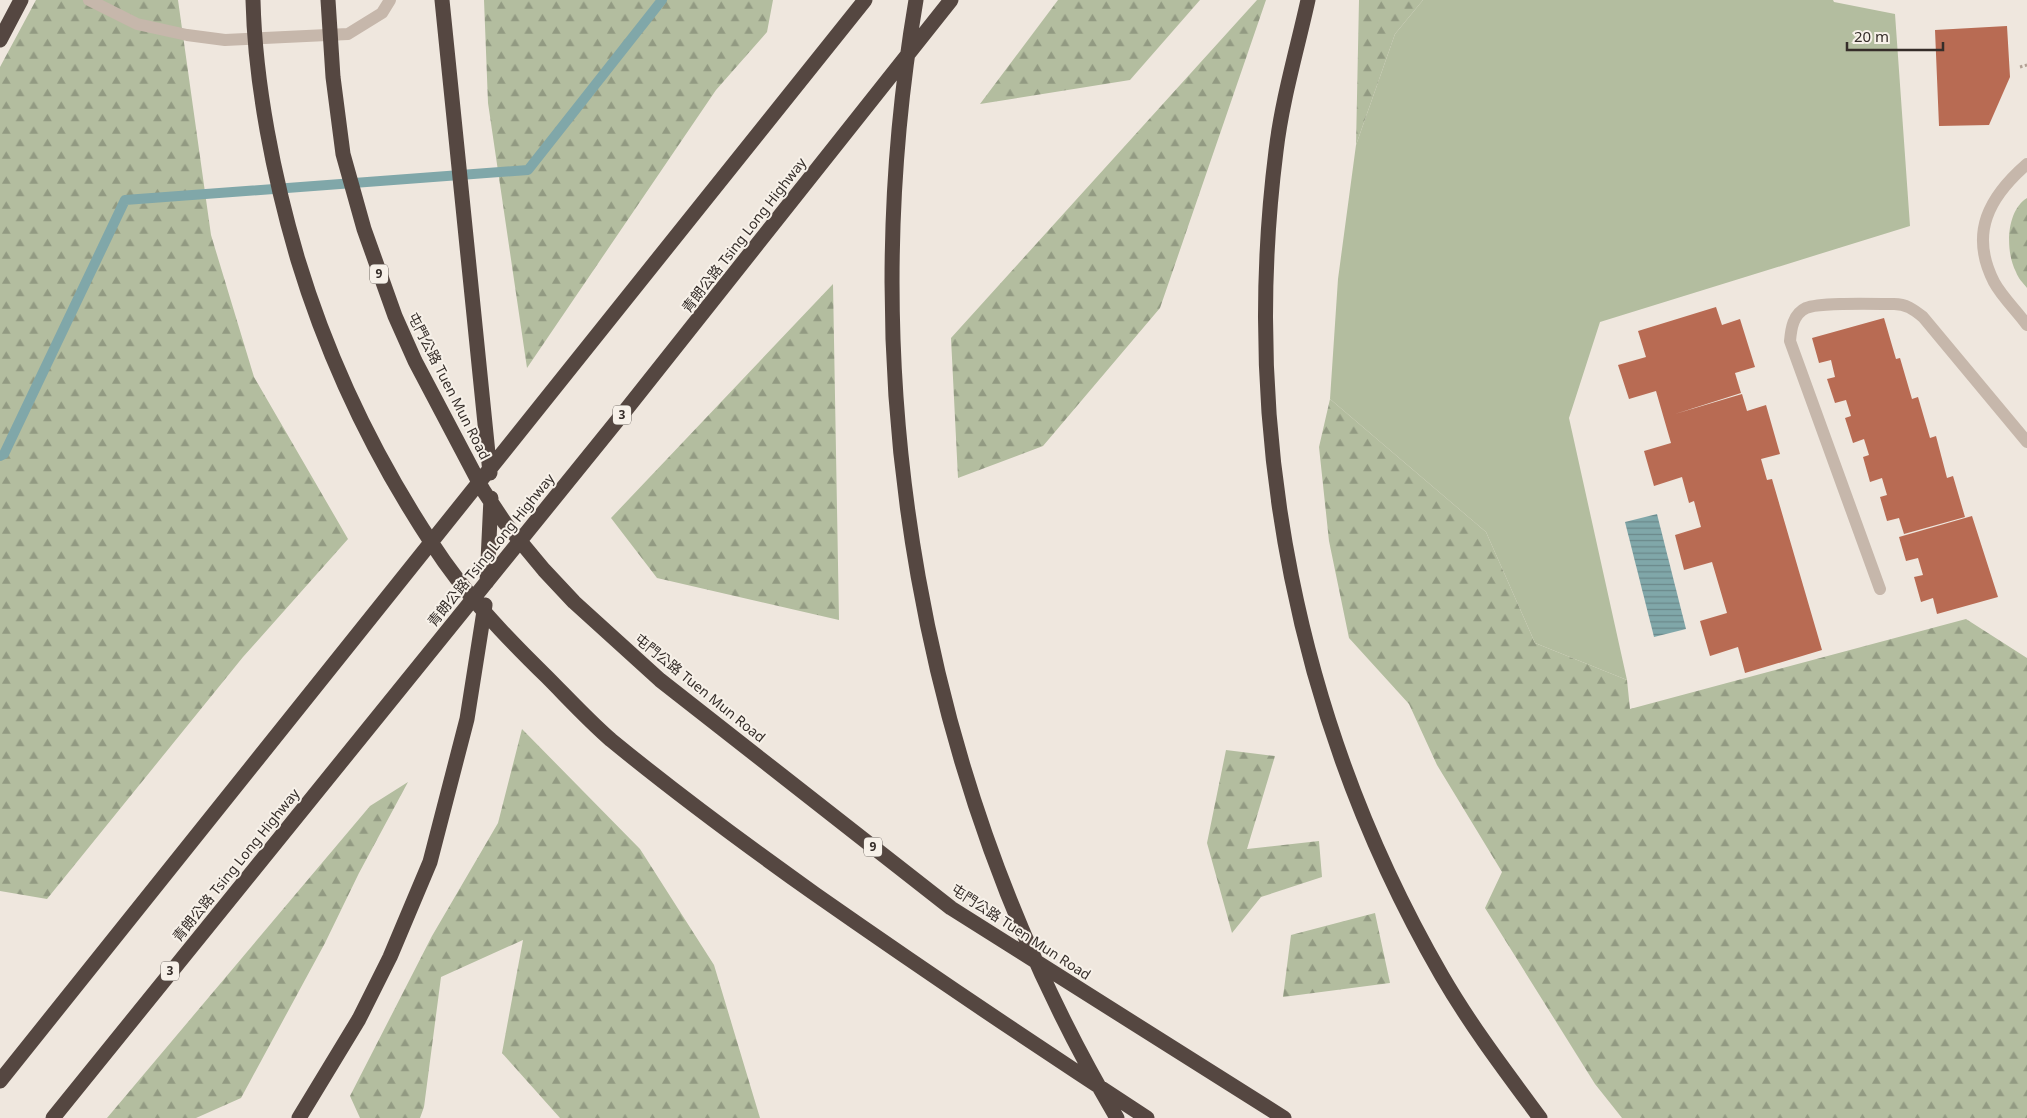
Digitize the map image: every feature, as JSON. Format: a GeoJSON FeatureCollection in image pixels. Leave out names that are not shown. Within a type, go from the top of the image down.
{"type":"FeatureCollection","features":[{"type":"Feature","properties":{"kind":"highway"},"geometry":{"type":"LineString","coordinates":[[0,40],[21,0]]}},
{"type":"Feature","properties":{"kind":"highway"},"geometry":{"type":"LineString","coordinates":[[253,0],[256,41],[269,139],[280,194],[306,287],[336,366],[373,446],[433,546],[458,579],[512,644],[608,737],[729,832],[960,996],[1147,1118]]}},
{"type":"Feature","properties":{"kind":"highway","name":"屯門公路 Tuen Mun Road"},"geometry":{"type":"LineString","coordinates":[[328,0],[333,77],[343,154],[379,274],[415,361],[483,490],[505,523],[544,570],[574,602],[660,680],[951,908],[1284,1118]]}},
{"type":"Feature","properties":{"kind":"highway"},"geometry":{"type":"LineString","coordinates":[[299,1118],[359,1019],[390,958],[418,896],[430,862],[467,719],[487,596],[492,486],[442,0]]}},
{"type":"Feature","properties":{"kind":"highway"},"geometry":{"type":"LineString","coordinates":[[0,1081],[865,0]]}},
{"type":"Feature","properties":{"kind":"highway"},"geometry":{"type":"LineString","coordinates":[[916,0],[896,163],[893,304],[899,443],[908,521],[922,607],[944,700],[992,854],[1059,1012],[1118,1118]]}},
{"type":"Feature","properties":{"kind":"highway","name":"青朗公路 Tsing Long Highway"},"geometry":{"type":"LineString","coordinates":[[53,1118],[625,411],[950,0]]}},
{"type":"Feature","properties":{"kind":"highway"},"geometry":{"type":"LineString","coordinates":[[1308,0],[1276,148],[1267,240],[1264,322],[1273,466],[1281,528],[1292,583],[1303,634],[1330,725],[1351,787],[1377,849],[1413,923],[1443,978],[1481,1036],[1540,1118]]}},
{"type":"Feature","properties":{"kind":"lane"},"geometry":{"type":"LineString","coordinates":[[90,0],[137,24],[187,35],[225,40],[348,34],[382,13],[390,0]]}},
{"type":"Feature","properties":{"kind":"lane"},"geometry":{"type":"LineString","coordinates":[[2027,164],[1993,202],[1985,216],[1982,232],[1986,257],[1994,282],[2027,324]]}},
{"type":"Feature","properties":{"kind":"lane"},"geometry":{"type":"LineString","coordinates":[[1880,589],[1790,342],[1796,317],[1806,308],[1819,306],[1904,304],[1923,316],[2027,442]]}},
{"type":"Feature","properties":{"kind":"path"},"geometry":{"type":"LineString","coordinates":[[2020,67],[2027,65]]}},
{"type":"Feature","properties":{"kind":"green space"},"geometry":{"type":"Polygon","coordinates":[[[36,0],[178,0],[211,235],[254,377],[348,539],[243,657],[47,899],[0,891],[0,67],[36,0]]]}},
{"type":"Feature","properties":{"kind":"green space"},"geometry":{"type":"Polygon","coordinates":[[[484,0],[773,0],[767,32],[716,90],[527,368],[488,103],[484,0]]]}},
{"type":"Feature","properties":{"kind":"green space"},"geometry":{"type":"Polygon","coordinates":[[[1058,0],[1200,0],[1130,80],[980,104],[1058,0]]]}},
{"type":"Feature","properties":{"kind":"green space"},"geometry":{"type":"Polygon","coordinates":[[[1257,0],[1266,0],[1160,308],[1043,446],[958,478],[951,338],[1257,0]]]}},
{"type":"Feature","properties":{"kind":"green space"},"geometry":{"type":"Polygon","coordinates":[[[1359,0],[1423,0],[1395,34],[1356,145],[1359,0]]]}},
{"type":"Feature","properties":{"kind":"green space"},"geometry":{"type":"Polygon","coordinates":[[[1423,0],[1833,0],[1834,2],[1895,14],[1910,226],[1600,322],[1569,418],[1627,680],[1535,643],[1486,532],[1330,399],[1338,279],[1356,145],[1395,34],[1423,0]]]}},
{"type":"Feature","properties":{"kind":"green space"},"geometry":{"type":"Polygon","coordinates":[[[2027,198],[2027,288],[2018,276],[2012,263],[2009,243],[2011,222],[2015,212],[2027,198]]]}},
{"type":"Feature","properties":{"kind":"green space"},"geometry":{"type":"Polygon","coordinates":[[[833,284],[839,620],[657,578],[611,518],[833,284]]]}},
{"type":"Feature","properties":{"kind":"green space"},"geometry":{"type":"Polygon","coordinates":[[[1330,399],[1486,532],[1535,643],[1627,680],[1630,709],[1966,619],[2027,658],[2027,1118],[1622,1118],[1595,1084],[1485,908],[1502,872],[1437,765],[1409,704],[1349,638],[1329,541],[1319,447],[1330,399]]]}},
{"type":"Feature","properties":{"kind":"green space"},"geometry":{"type":"Polygon","coordinates":[[[522,729],[640,849],[714,965],[760,1118],[560,1118],[502,1053],[523,940],[441,977],[424,1107],[420,1118],[360,1118],[350,1096],[432,936],[498,823],[522,729]]]}},
{"type":"Feature","properties":{"kind":"green space"},"geometry":{"type":"Polygon","coordinates":[[[1226,750],[1275,756],[1247,849],[1319,841],[1322,877],[1261,897],[1232,933],[1207,843],[1226,750]]]}},
{"type":"Feature","properties":{"kind":"green space"},"geometry":{"type":"Polygon","coordinates":[[[408,782],[359,873],[325,943],[241,1098],[196,1118],[107,1118],[370,806],[408,782]]]}},
{"type":"Feature","properties":{"kind":"green space"},"geometry":{"type":"Polygon","coordinates":[[[1375,913],[1390,983],[1283,997],[1291,935],[1375,913]]]}},
{"type":"Feature","properties":{"kind":"water"},"geometry":{"type":"Polygon","coordinates":[[[1657,514],[1686,629],[1654,637],[1625,522],[1657,514]]]}},
{"type":"Feature","properties":{"kind":"building"},"geometry":{"type":"Polygon","coordinates":[[[2007,26],[2010,77],[1989,125],[1939,126],[1935,30],[2007,26]]]}},
{"type":"Feature","properties":{"kind":"building"},"geometry":{"type":"Polygon","coordinates":[[[1716,307],[1722,325],[1740,319],[1755,367],[1735,373],[1741,393],[1675,414],[1742,394],[1747,411],[1766,405],[1780,454],[1761,459],[1767,480],[1772,479],[1822,650],[1745,673],[1738,647],[1710,656],[1700,621],[1727,613],[1712,562],[1684,570],[1675,535],[1701,527],[1694,501],[1689,503],[1682,477],[1654,486],[1644,451],[1671,443],[1656,391],[1629,399],[1618,365],[1646,357],[1638,331],[1716,307]]]}},
{"type":"Feature","properties":{"kind":"building"},"geometry":{"type":"Polygon","coordinates":[[[1884,318],[1896,359],[1900,358],[1912,399],[1918,397],[1930,438],[1936,436],[1947,478],[1953,476],[1965,517],[1904,534],[1899,518],[1887,521],[1880,497],[1887,495],[1882,478],[1870,482],[1863,457],[1869,455],[1864,439],[1853,443],[1845,418],[1851,416],[1846,400],[1835,403],[1827,379],[1835,377],[1831,360],[1819,363],[1812,338],[1884,318]]]}},
{"type":"Feature","properties":{"kind":"building"},"geometry":{"type":"Polygon","coordinates":[[[1972,516],[1998,597],[1937,614],[1933,598],[1921,602],[1914,577],[1923,575],[1918,558],[1906,561],[1899,537],[1972,516]]]}},
{"type":"Feature","properties":{"kind":"waterway"},"geometry":{"type":"LineString","coordinates":[[0,456],[4,454],[125,200],[528,170],[662,0]]}}]}
